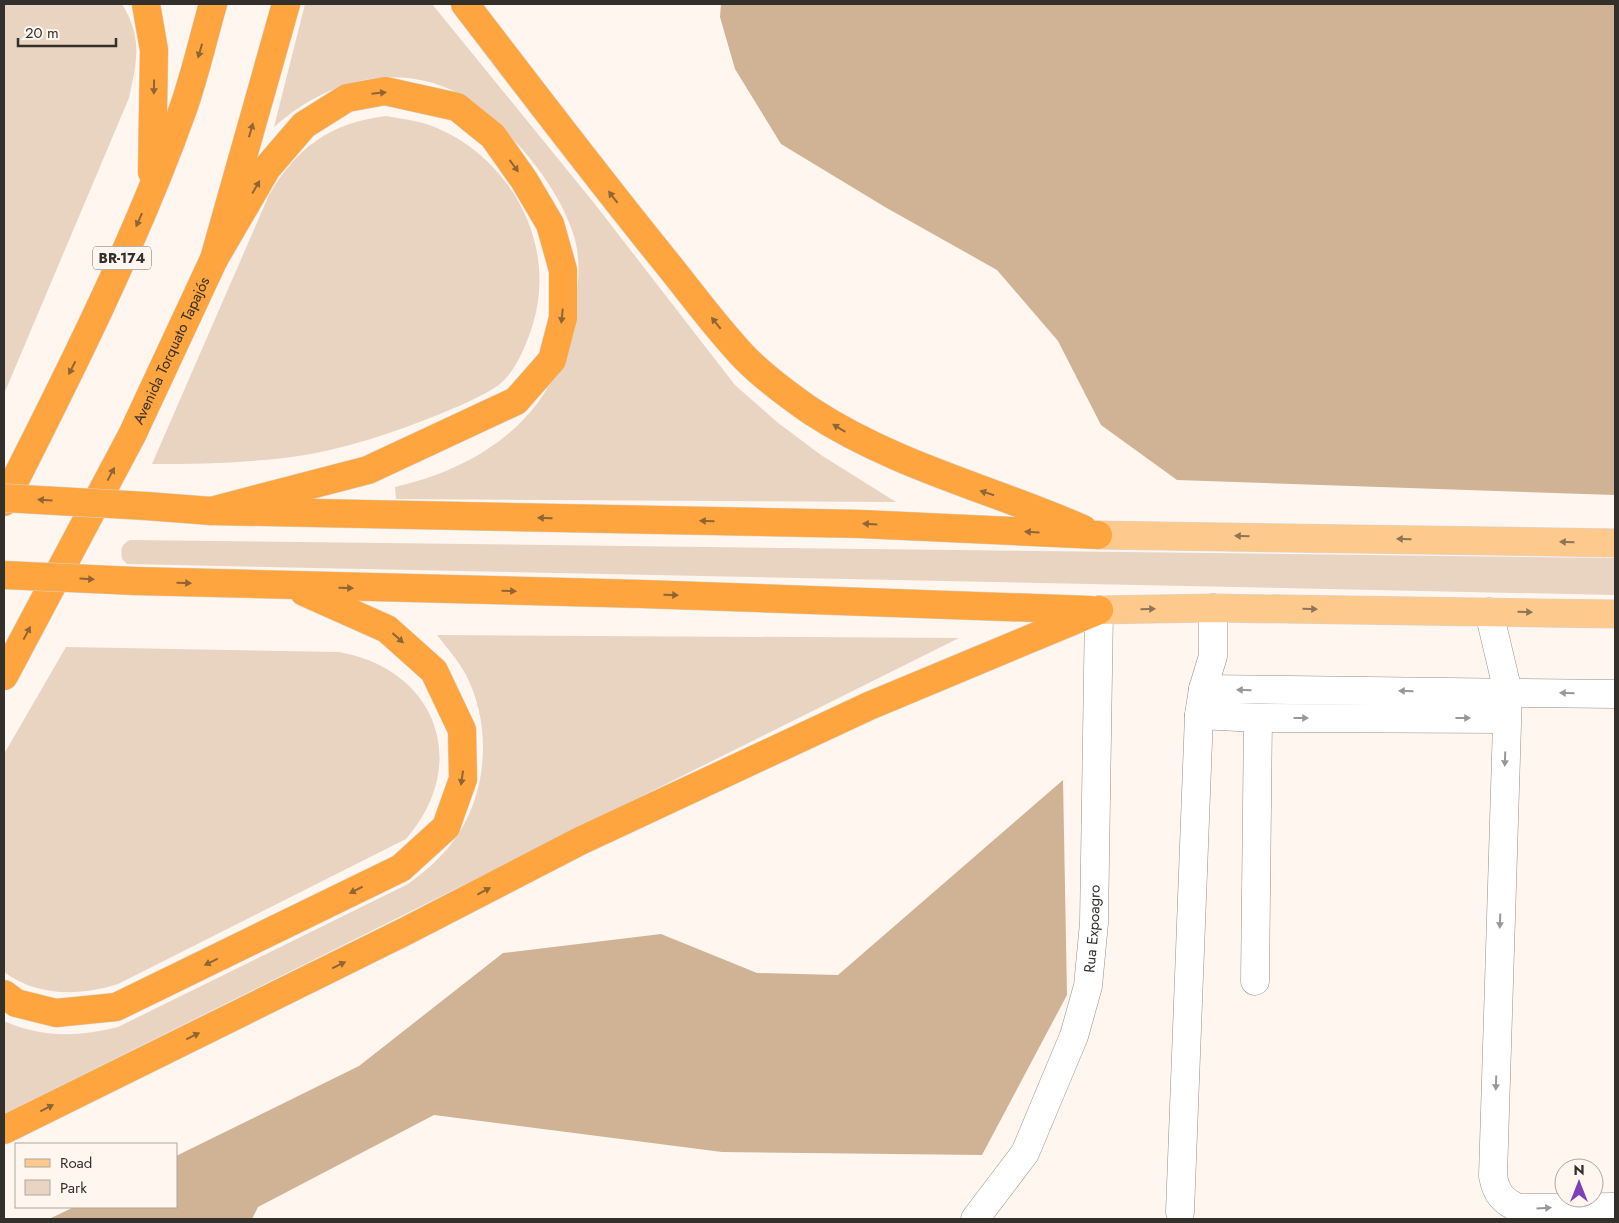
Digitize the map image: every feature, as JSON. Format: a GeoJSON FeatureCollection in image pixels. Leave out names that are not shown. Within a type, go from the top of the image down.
{"type":"FeatureCollection","features":[{"type":"Feature","properties":{"kind":"highway"},"geometry":{"type":"LineString","coordinates":[[146,4],[154,50],[152,191]]}},
{"type":"Feature","properties":{"kind":"highway","name":"BR-174"},"geometry":{"type":"LineString","coordinates":[[4,502],[89,334],[152,191],[183,108],[213,4]]}},
{"type":"Feature","properties":{"kind":"highway","name":"Avenida Torquato Tapajós"},"geometry":{"type":"LineString","coordinates":[[4,676],[132,435],[214,259],[286,4]]}},
{"type":"Feature","properties":{"kind":"highway"},"geometry":{"type":"LineString","coordinates":[[465,4],[618,203],[745,358],[777,386],[847,432],[891,454],[973,488],[1039,510],[1098,535]]}},
{"type":"Feature","properties":{"kind":"highway"},"geometry":{"type":"LineString","coordinates":[[211,511],[368,470],[516,401],[552,360],[563,318],[563,270],[550,224],[524,180],[493,136],[457,107],[385,91],[347,98],[304,125],[267,168],[214,259]]}},
{"type":"Feature","properties":{"kind":"highway"},"geometry":{"type":"LineString","coordinates":[[4,498],[211,511],[861,524],[1098,535]]}},
{"type":"Feature","properties":{"kind":"highway"},"geometry":{"type":"LineString","coordinates":[[4,575],[291,587],[642,594],[1099,610]]}},
{"type":"Feature","properties":{"kind":"highway"},"geometry":{"type":"LineString","coordinates":[[4,994],[16,1003],[56,1013],[116,1007],[400,868],[446,827],[463,779],[462,730],[434,671],[387,629],[291,587]]}},
{"type":"Feature","properties":{"kind":"highway"},"geometry":{"type":"LineString","coordinates":[[4,1130],[406,931],[580,841],[869,706],[1099,610]]}},
{"type":"Feature","properties":{"kind":"main road"},"geometry":{"type":"LineString","coordinates":[[1098,535],[1615,543]]}},
{"type":"Feature","properties":{"kind":"main road"},"geometry":{"type":"LineString","coordinates":[[1099,610],[1213,608],[1615,614]]}},
{"type":"Feature","properties":{"kind":"street"},"geometry":{"type":"LineString","coordinates":[[1180,1212],[1201,702],[1214,656],[1213,608]]}},
{"type":"Feature","properties":{"kind":"street","name":"Rua Expoagro"},"geometry":{"type":"LineString","coordinates":[[975,1219],[1025,1153],[1074,1036],[1088,986],[1094,923],[1099,610]]}},
{"type":"Feature","properties":{"kind":"street"},"geometry":{"type":"LineString","coordinates":[[1489,612],[1507,706],[1493,1176],[1495,1186],[1504,1200],[1519,1208],[1615,1208]]}},
{"type":"Feature","properties":{"kind":"street"},"geometry":{"type":"LineString","coordinates":[[1201,702],[1258,718],[1507,706],[1615,694]]}},
{"type":"Feature","properties":{"kind":"street"},"geometry":{"type":"LineString","coordinates":[[1201,702],[1507,706]]}},
{"type":"Feature","properties":{"kind":"street"},"geometry":{"type":"LineString","coordinates":[[1256,981],[1258,718]]}},
{"type":"Feature","properties":{"kind":"green space"},"geometry":{"type":"Polygon","coordinates":[[[4,4],[122,4],[129,17],[136,39],[136,61],[129,98],[4,394],[4,4]]]}},
{"type":"Feature","properties":{"kind":"green space"},"geometry":{"type":"Polygon","coordinates":[[[305,4],[432,4],[594,203],[735,385],[777,422],[821,455],[896,502],[396,499],[395,487],[445,471],[469,460],[492,446],[513,430],[531,411],[547,389],[559,365],[574,306],[578,283],[577,247],[565,212],[538,168],[491,117],[474,103],[456,92],[432,83],[407,78],[383,78],[360,81],[337,88],[315,98],[294,111],[274,127],[305,4]]]}},
{"type":"Feature","properties":{"kind":"green space"},"geometry":{"type":"Polygon","coordinates":[[[386,116],[412,120],[437,128],[464,142],[487,161],[507,183],[522,208],[533,236],[539,265],[539,294],[531,331],[512,371],[501,383],[481,396],[440,414],[404,428],[330,450],[274,459],[222,463],[152,464],[269,195],[280,178],[291,163],[304,151],[332,131],[366,119],[386,116]]]}},
{"type":"Feature","properties":{"kind":"green space"},"geometry":{"type":"Polygon","coordinates":[[[130,540],[1615,558],[1615,595],[127,564],[122,559],[121,550],[124,544],[130,540]]]}},
{"type":"Feature","properties":{"kind":"green space"},"geometry":{"type":"Polygon","coordinates":[[[437,635],[959,638],[4,1114],[4,1021],[32,1031],[61,1034],[89,1033],[118,1027],[408,884],[448,848],[461,830],[471,809],[478,787],[483,741],[475,696],[466,675],[437,635]]]}},
{"type":"Feature","properties":{"kind":"green space"},"geometry":{"type":"Polygon","coordinates":[[[66,647],[339,652],[372,662],[400,678],[420,699],[434,723],[439,751],[437,780],[426,810],[406,839],[118,984],[89,991],[59,992],[31,986],[17,980],[4,972],[4,754],[66,647]]]}},
{"type":"Feature","properties":{"kind":"shaded area"},"geometry":{"type":"Polygon","coordinates":[[[721,4],[1615,4],[1615,495],[1177,480],[1101,425],[1058,341],[997,270],[885,207],[781,144],[735,69],[720,17],[721,4]]]}},
{"type":"Feature","properties":{"kind":"shaded area"},"geometry":{"type":"Polygon","coordinates":[[[1063,780],[1067,995],[982,1155],[722,1152],[434,1115],[258,1207],[252,1219],[49,1219],[72,1208],[178,1208],[178,1155],[359,1066],[503,953],[661,934],[757,973],[838,975],[1063,780]]]}}]}
